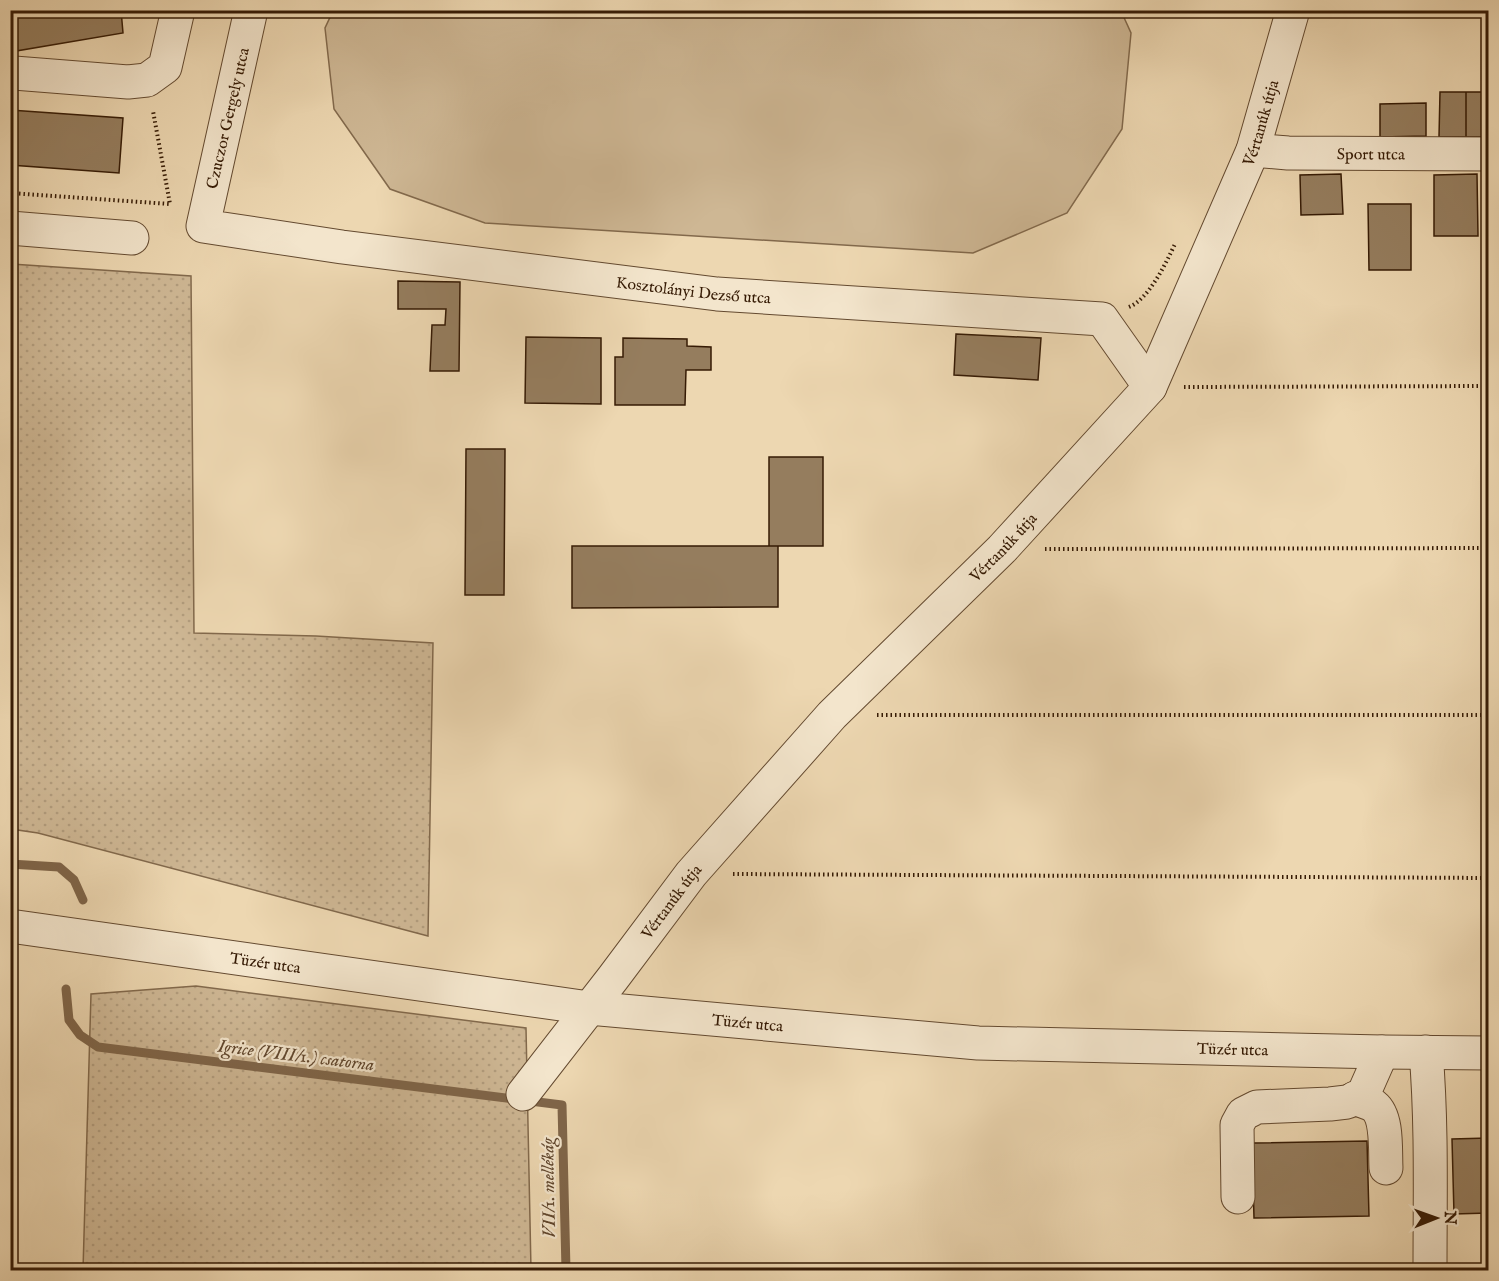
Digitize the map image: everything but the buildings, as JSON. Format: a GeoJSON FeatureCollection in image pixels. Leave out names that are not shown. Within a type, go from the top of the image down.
{"type":"FeatureCollection","features":[{"type":"Feature","properties":{"kind":"street"},"geometry":{"type":"LineString","coordinates":[[14,73],[128,82],[147,80],[165,67],[178,10]]}},
{"type":"Feature","properties":{"kind":"street","name":"Czuczor Gergely utca"},"geometry":{"type":"LineString","coordinates":[[203,226],[251,10]]}},
{"type":"Feature","properties":{"kind":"street","name":"Vértanúk útja"},"geometry":{"type":"LineString","coordinates":[[523,1094],[691,874],[832,715],[1002,549],[1150,387],[1253,150],[1293,10]]}},
{"type":"Feature","properties":{"kind":"street","name":"Sport utca"},"geometry":{"type":"LineString","coordinates":[[1253,150],[1288,153],[1488,154]]}},
{"type":"Feature","properties":{"kind":"street","name":"Kosztolányi Dezső utca"},"geometry":{"type":"LineString","coordinates":[[203,226],[342,247],[717,294],[1102,319],[1150,387]]}},
{"type":"Feature","properties":{"kind":"street"},"geometry":{"type":"LineString","coordinates":[[10,228],[132,238]]}},
{"type":"Feature","properties":{"kind":"street","name":"Tüzér utca"},"geometry":{"type":"LineString","coordinates":[[10,926],[589,1008],[978,1044],[1382,1053],[1488,1053]]}},
{"type":"Feature","properties":{"kind":"street"},"geometry":{"type":"LineString","coordinates":[[1426,1052],[1430,1120],[1430,1270]]}},
{"type":"Feature","properties":{"kind":"street"},"geometry":{"type":"LineString","coordinates":[[1238,1197],[1237,1125],[1242,1114],[1257,1107],[1330,1104],[1347,1102],[1364,1095],[1382,1053]]}},
{"type":"Feature","properties":{"kind":"street"},"geometry":{"type":"LineString","coordinates":[[1355,1098],[1374,1107],[1384,1124],[1386,1168]]}},
{"type":"Feature","properties":{"kind":"path"},"geometry":{"type":"LineString","coordinates":[[10,193],[170,204],[147,80]]}},
{"type":"Feature","properties":{"kind":"path"},"geometry":{"type":"LineString","coordinates":[[1150,387],[1488,386]]}},
{"type":"Feature","properties":{"kind":"path"},"geometry":{"type":"LineString","coordinates":[[1002,549],[1488,548]]}},
{"type":"Feature","properties":{"kind":"path"},"geometry":{"type":"LineString","coordinates":[[832,715],[1488,715]]}},
{"type":"Feature","properties":{"kind":"path"},"geometry":{"type":"LineString","coordinates":[[691,874],[1488,878]]}},
{"type":"Feature","properties":{"kind":"shaded area"},"geometry":{"type":"Polygon","coordinates":[[[333,11],[1121,11],[1131,33],[1122,129],[1067,213],[973,253],[485,223],[390,189],[334,109],[325,28],[333,11]]]}},
{"type":"Feature","properties":{"kind":"shaded area"},"geometry":{"type":"Polygon","coordinates":[[[11,264],[191,276],[194,633],[316,636],[433,643],[428,936],[38,833],[11,829],[11,264]]]}},
{"type":"Feature","properties":{"kind":"shaded area"},"geometry":{"type":"Polygon","coordinates":[[[196,986],[526,1028],[531,1270],[83,1270],[91,994],[196,986]]]}},
{"type":"Feature","properties":{"kind":"waterway","name":"Igrice (VIII/1.) csatorna"},"geometry":{"type":"LineString","coordinates":[[10,864],[59,867],[74,880],[83,900]]}},
{"type":"Feature","properties":{"kind":"waterway","name":"Igrice (VIII/1.) csatorna"},"geometry":{"type":"LineString","coordinates":[[66,989],[69,1020],[80,1035],[98,1047],[562,1105],[566,1270]]}},
{"type":"Feature","properties":{"kind":"water label","name":"VII/1. mellékág"},"geometry":{"type":"Point","coordinates":[548,1188]}}]}
